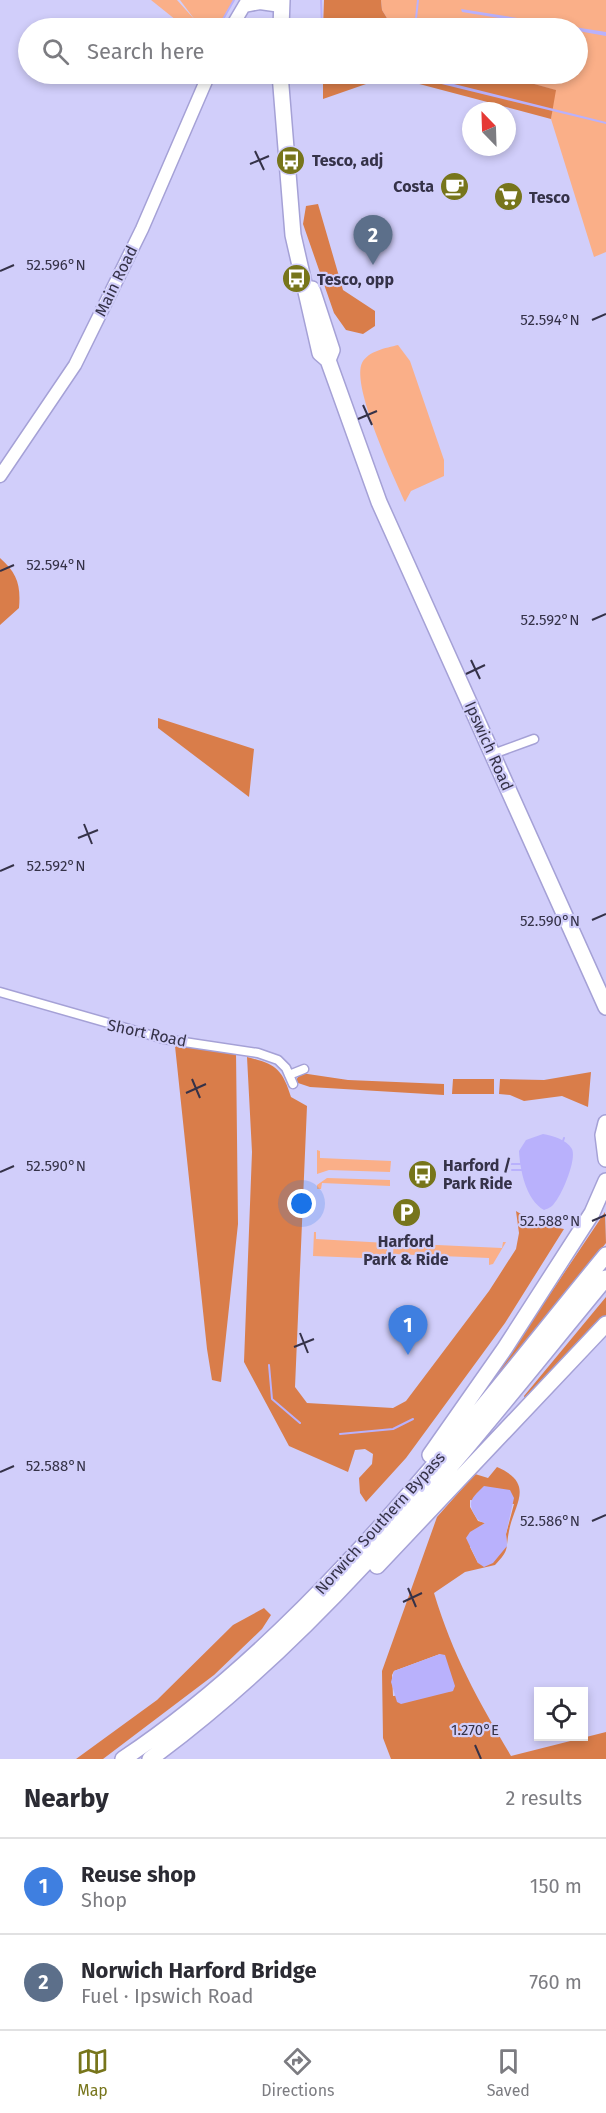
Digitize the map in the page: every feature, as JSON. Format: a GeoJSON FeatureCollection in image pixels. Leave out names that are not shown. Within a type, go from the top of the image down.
{"type":"FeatureCollection","features":[{"type":"Feature","properties":{"kind":"highway","name":"Ipswich Road"},"geometry":{"type":"LineString","coordinates":[[281,84],[293,235],[332,350],[328,360],[375,492],[603,1002],[606,1017]]}},
{"type":"Feature","properties":{"kind":"highway"},"geometry":{"type":"LineString","coordinates":[[606,1123],[603,1135],[606,1159]]}},
{"type":"Feature","properties":{"kind":"highway"},"geometry":{"type":"LineString","coordinates":[[275,1635],[388,1510],[425,1462],[505,1348],[592,1214],[606,1181]]}},
{"type":"Feature","properties":{"kind":"highway","name":"Norwich Southern Bypass"},"geometry":{"type":"LineString","coordinates":[[123,1759],[196,1705],[275,1635],[332,1579],[436,1461],[606,1255]]}},
{"type":"Feature","properties":{"kind":"highway","name":"Norwich Southern Bypass"},"geometry":{"type":"LineString","coordinates":[[150,1759],[263,1669],[327,1607],[438,1480],[606,1278]]}},
{"type":"Feature","properties":{"kind":"highway"},"geometry":{"type":"LineString","coordinates":[[179,1738],[244,1692],[315,1632],[606,1324]]}},
{"type":"Feature","properties":{"kind":"main road"},"geometry":{"type":"LineString","coordinates":[[237,18],[246,3],[281,3]]}},
{"type":"Feature","properties":{"kind":"main road","name":"Main Road"},"geometry":{"type":"LineString","coordinates":[[0,476],[75,365],[142,229],[205,84]]}},
{"type":"Feature","properties":{"kind":"street"},"geometry":{"type":"LineString","coordinates":[[493,754],[534,739]]}},
{"type":"Feature","properties":{"kind":"street","name":"Short Road"},"geometry":{"type":"LineString","coordinates":[[0,992],[164,1039],[258,1053],[278,1060],[286,1068],[293,1084]]}},
{"type":"Feature","properties":{"kind":"street"},"geometry":{"type":"LineString","coordinates":[[289,1075],[304,1069]]}},
{"type":"Feature","properties":{"kind":"shaded area"},"geometry":{"type":"Polygon","coordinates":[[[151,0],[177,0],[193,18],[174,18],[151,0]]]}},
{"type":"Feature","properties":{"kind":"shaded area"},"geometry":{"type":"Polygon","coordinates":[[[180,0],[234,0],[224,18],[194,18],[180,0]]]}},
{"type":"Feature","properties":{"kind":"shaded area"},"geometry":{"type":"Polygon","coordinates":[[[324,0],[381,0],[382,10],[387,18],[323,18],[324,0]]]}},
{"type":"Feature","properties":{"kind":"shaded area"},"geometry":{"type":"Polygon","coordinates":[[[381,0],[606,0],[606,252],[594,257],[551,119],[555,90],[534,84],[588,84],[588,18],[387,18],[382,10],[381,0]]]}},
{"type":"Feature","properties":{"kind":"shaded area"},"geometry":{"type":"Polygon","coordinates":[[[461,9],[518,18],[500,18],[462,12],[461,9]]]}},
{"type":"Feature","properties":{"kind":"shaded area"},"geometry":{"type":"Polygon","coordinates":[[[588,29],[606,32],[606,36],[588,33],[588,29]]]}},
{"type":"Feature","properties":{"kind":"shaded area"},"geometry":{"type":"Polygon","coordinates":[[[323,84],[366,84],[323,99],[323,84]]]}},
{"type":"Feature","properties":{"kind":"shaded area"},"geometry":{"type":"Polygon","coordinates":[[[419,84],[534,84],[556,90],[551,119],[516,110],[516,102],[487,102],[419,84]]]}},
{"type":"Feature","properties":{"kind":"shaded area"},"geometry":{"type":"Polygon","coordinates":[[[442,84],[454,84],[606,122],[606,124],[442,84]]]}},
{"type":"Feature","properties":{"kind":"shaded area"},"geometry":{"type":"Polygon","coordinates":[[[318,204],[343,290],[375,311],[375,326],[363,334],[346,330],[334,313],[303,224],[306,206],[318,204]]]}},
{"type":"Feature","properties":{"kind":"shaded area"},"geometry":{"type":"Polygon","coordinates":[[[398,345],[410,361],[444,460],[444,476],[411,491],[405,502],[375,432],[360,375],[362,363],[368,356],[398,345]]]}},
{"type":"Feature","properties":{"kind":"shaded area"},"geometry":{"type":"Polygon","coordinates":[[[0,558],[17,580],[19,608],[0,625],[0,558]]]}},
{"type":"Feature","properties":{"kind":"shaded area"},"geometry":{"type":"Polygon","coordinates":[[[158,718],[254,749],[249,797],[158,728],[158,718]]]}},
{"type":"Feature","properties":{"kind":"shaded area"},"geometry":{"type":"Polygon","coordinates":[[[175,1046],[236,1052],[238,1224],[221,1382],[212,1380],[207,1349],[175,1046]]]}},
{"type":"Feature","properties":{"kind":"shaded area"},"geometry":{"type":"Polygon","coordinates":[[[247,1057],[271,1065],[281,1073],[291,1097],[307,1106],[295,1387],[307,1403],[393,1408],[406,1401],[489,1291],[516,1249],[519,1233],[516,1211],[537,1224],[564,1229],[505,1323],[406,1458],[366,1502],[360,1493],[359,1478],[372,1464],[373,1454],[365,1449],[355,1450],[348,1472],[289,1446],[244,1362],[252,1152],[247,1057]]]}},
{"type":"Feature","properties":{"kind":"shaded area"},"geometry":{"type":"Polygon","coordinates":[[[591,1072],[588,1107],[562,1096],[524,1101],[510,1095],[499,1094],[500,1079],[544,1080],[591,1072]]]}},
{"type":"Feature","properties":{"kind":"shaded area"},"geometry":{"type":"Polygon","coordinates":[[[301,1073],[348,1080],[444,1084],[444,1095],[310,1087],[296,1080],[301,1073]]]}},
{"type":"Feature","properties":{"kind":"shaded area"},"geometry":{"type":"Polygon","coordinates":[[[453,1079],[494,1079],[494,1094],[452,1094],[453,1079]]]}},
{"type":"Feature","properties":{"kind":"shaded area"},"geometry":{"type":"Polygon","coordinates":[[[543,1134],[563,1140],[572,1149],[573,1154],[570,1170],[560,1195],[552,1206],[544,1210],[528,1192],[519,1151],[526,1140],[543,1134]]]}},
{"type":"Feature","properties":{"kind":"shaded area"},"geometry":{"type":"Polygon","coordinates":[[[317,1150],[320,1151],[320,1158],[391,1161],[390,1172],[329,1170],[317,1174],[317,1150]]]}},
{"type":"Feature","properties":{"kind":"shaded area"},"geometry":{"type":"Polygon","coordinates":[[[327,1178],[390,1180],[390,1186],[322,1183],[321,1189],[317,1189],[317,1185],[327,1178]]]}},
{"type":"Feature","properties":{"kind":"shaded area"},"geometry":{"type":"Polygon","coordinates":[[[605,1212],[606,1243],[494,1383],[491,1382],[605,1212]]]}},
{"type":"Feature","properties":{"kind":"shaded area"},"geometry":{"type":"Polygon","coordinates":[[[314,1232],[316,1232],[316,1239],[387,1243],[387,1259],[313,1256],[314,1232]]]}},
{"type":"Feature","properties":{"kind":"shaded area"},"geometry":{"type":"Polygon","coordinates":[[[503,1242],[506,1242],[493,1264],[489,1265],[489,1258],[393,1254],[394,1243],[502,1248],[503,1242]]]}},
{"type":"Feature","properties":{"kind":"shaded area"},"geometry":{"type":"Polygon","coordinates":[[[606,1297],[606,1315],[525,1399],[524,1396],[606,1297]]]}},
{"type":"Feature","properties":{"kind":"shaded area"},"geometry":{"type":"Polygon","coordinates":[[[497,1467],[516,1480],[520,1495],[507,1545],[506,1534],[514,1504],[470,1500],[470,1507],[478,1521],[485,1523],[470,1547],[478,1563],[507,1546],[505,1552],[495,1565],[465,1572],[434,1593],[458,1657],[511,1756],[570,1741],[588,1741],[588,1737],[606,1732],[606,1759],[391,1759],[383,1738],[382,1671],[437,1517],[475,1474],[488,1478],[497,1467]],[[440,1654],[394,1671],[392,1675],[393,1696],[453,1691],[440,1654]]]}},
{"type":"Feature","properties":{"kind":"shaded area"},"geometry":{"type":"Polygon","coordinates":[[[484,1486],[510,1490],[514,1498],[506,1534],[507,1546],[493,1563],[484,1567],[478,1563],[466,1538],[470,1532],[485,1523],[477,1519],[471,1506],[474,1496],[484,1486]]]}},
{"type":"Feature","properties":{"kind":"shaded area"},"geometry":{"type":"Polygon","coordinates":[[[264,1608],[271,1615],[262,1629],[214,1675],[103,1759],[76,1759],[157,1700],[233,1625],[264,1608]]]}},
{"type":"Feature","properties":{"kind":"shaded area"},"geometry":{"type":"Polygon","coordinates":[[[440,1654],[445,1655],[455,1686],[453,1691],[401,1704],[397,1702],[391,1682],[394,1671],[440,1654]]]}},
{"type":"Feature","properties":{"kind":"waterway"},"geometry":{"type":"LineString","coordinates":[[224,18],[234,0]]}},
{"type":"Feature","properties":{"kind":"waterway"},"geometry":{"type":"LineString","coordinates":[[321,0],[322,18]]}},
{"type":"Feature","properties":{"kind":"waterway"},"geometry":{"type":"LineString","coordinates":[[416,18],[418,0]]}},
{"type":"Feature","properties":{"kind":"waterway"},"geometry":{"type":"LineString","coordinates":[[511,1164],[520,1164]]}},
{"type":"Feature","properties":{"kind":"waterway"},"geometry":{"type":"LineString","coordinates":[[512,1170],[522,1170]]}},
{"type":"Feature","properties":{"kind":"waterway"},"geometry":{"type":"LineString","coordinates":[[269,1365],[272,1399],[300,1423]]}},
{"type":"Feature","properties":{"kind":"waterway"},"geometry":{"type":"LineString","coordinates":[[340,1434],[393,1429],[413,1419]]}},
{"type":"Feature","properties":{"kind":"place","name":"Tesco, adj"},"geometry":{"type":"Point","coordinates":[291,160]}},
{"type":"Feature","properties":{"kind":"place","name":"Costa"},"geometry":{"type":"Point","coordinates":[455,186]}},
{"type":"Feature","properties":{"kind":"place","name":"Tesco"},"geometry":{"type":"Point","coordinates":[508,197]}},
{"type":"Feature","properties":{"kind":"place","name":"Norwich Harford Bridge"},"geometry":{"type":"Point","coordinates":[373,265]}},
{"type":"Feature","properties":{"kind":"place","name":"Tesco, opp"},"geometry":{"type":"Point","coordinates":[296,279]}},
{"type":"Feature","properties":{"kind":"place","name":"Harford / Park Ride"},"geometry":{"type":"Point","coordinates":[422,1174]}},
{"type":"Feature","properties":{"kind":"place","name":"Harford Park & Ride"},"geometry":{"type":"Point","coordinates":[406,1213]}},
{"type":"Feature","properties":{"kind":"place","name":"Reuse shop"},"geometry":{"type":"Point","coordinates":[408,1355]}}]}
